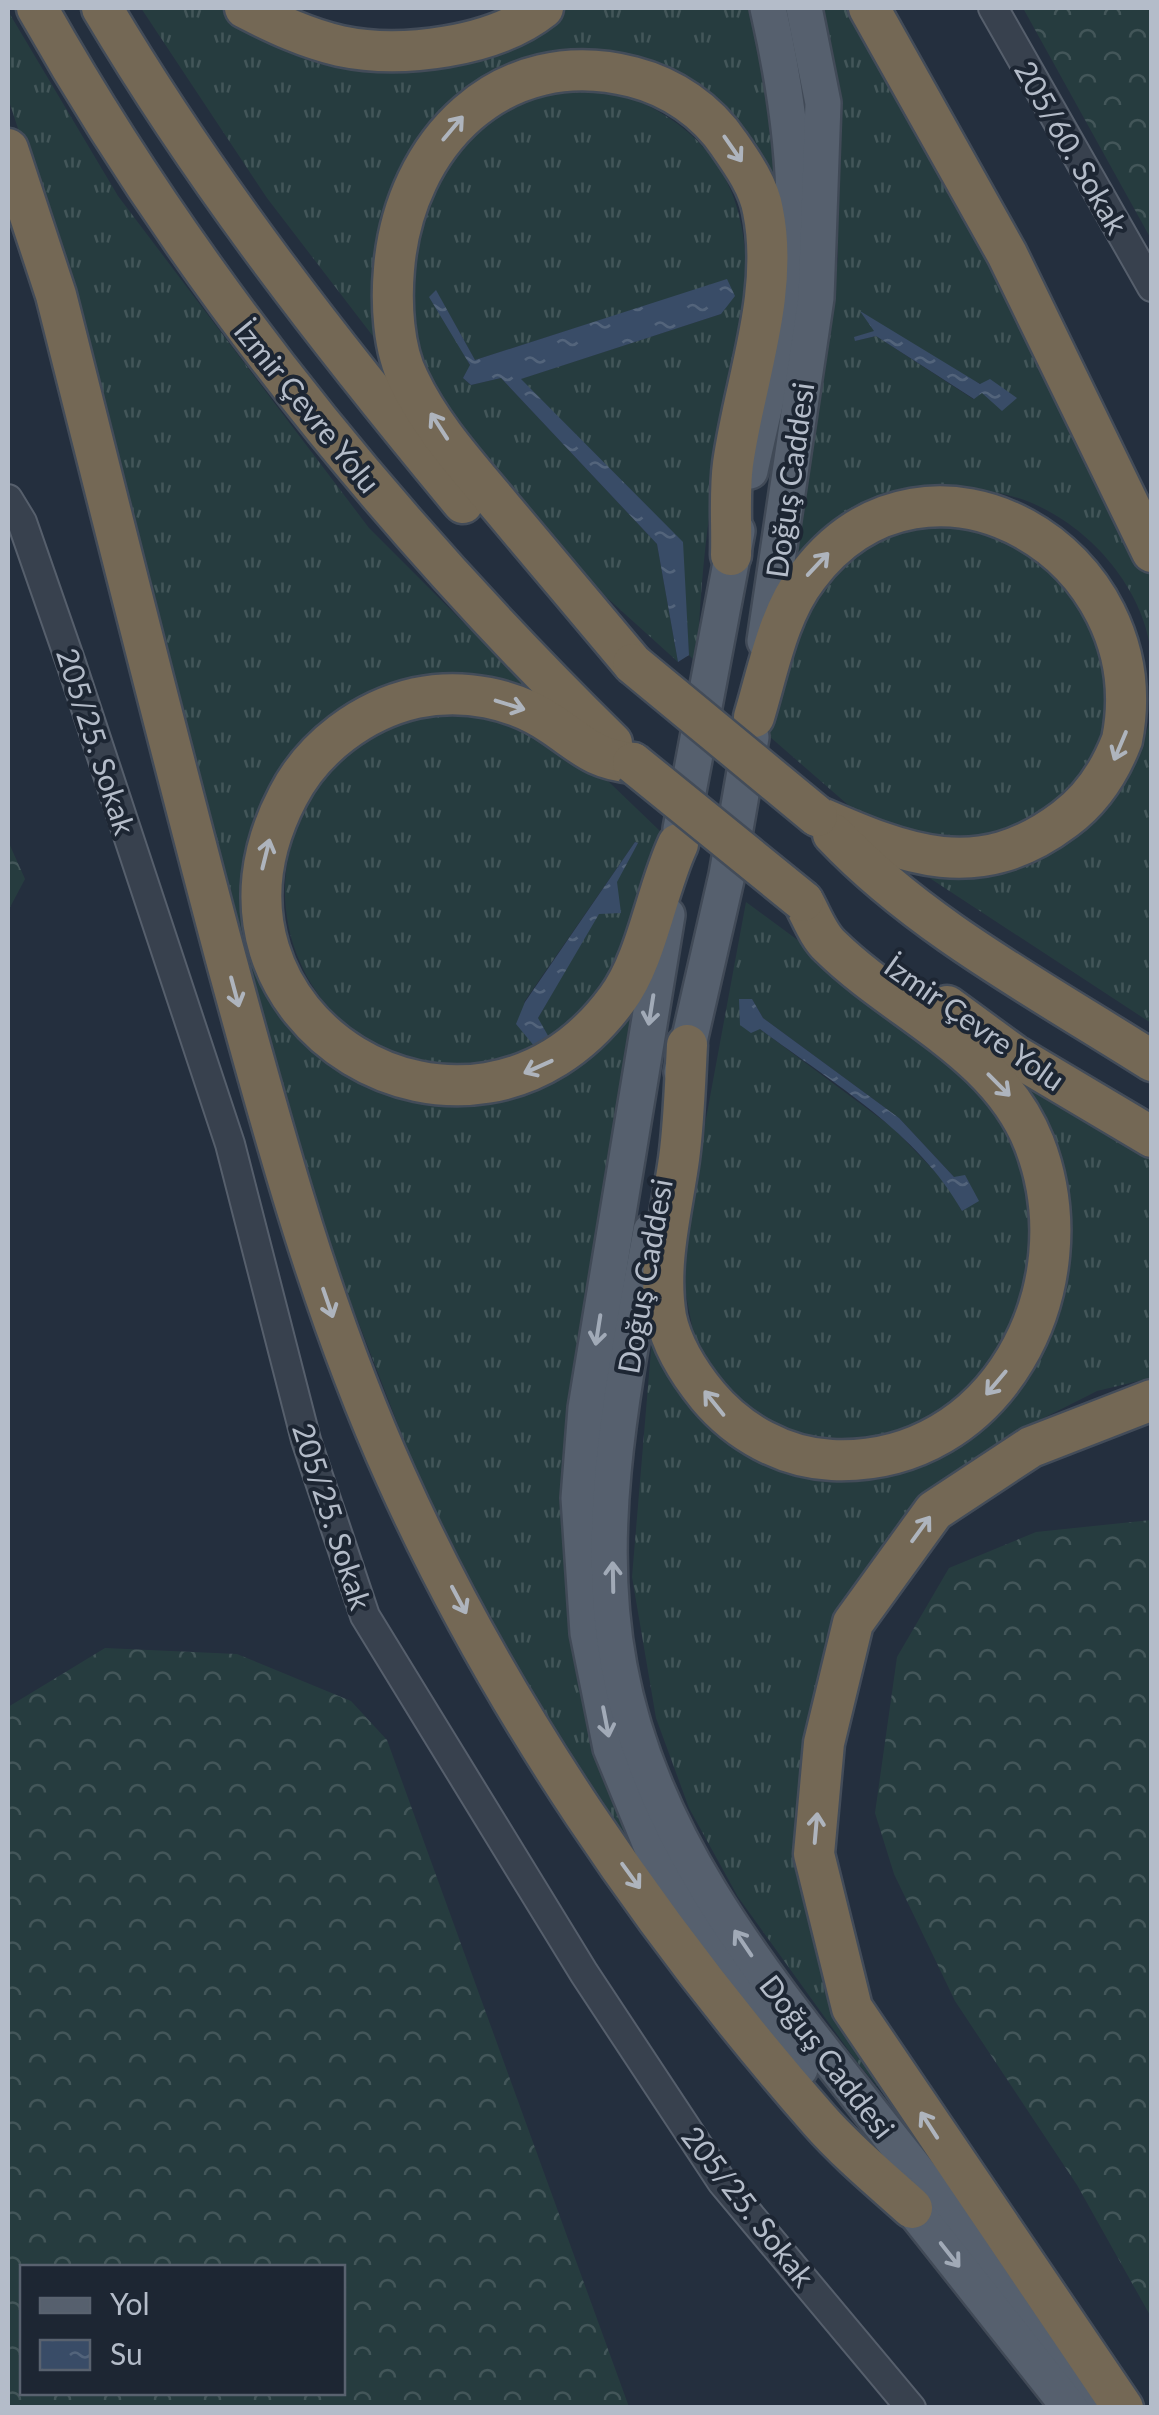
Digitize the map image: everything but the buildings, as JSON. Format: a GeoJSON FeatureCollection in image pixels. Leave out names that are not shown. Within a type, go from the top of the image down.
{"type":"FeatureCollection","features":[{"type":"Feature","properties":{"kind":"highway","name":"İzmir Çevre Yolu"},"geometry":{"type":"LineString","coordinates":[[36,8],[99,118],[189,255],[274,368],[508,641],[633,763],[803,901],[1014,1056],[1152,1137]]}},
{"type":"Feature","properties":{"kind":"highway","name":"İzmir Çevre Yolu"},"geometry":{"type":"LineString","coordinates":[[102,8],[158,102],[252,240],[354,372],[477,520],[633,664]]}},
{"type":"Feature","properties":{"kind":"highway"},"geometry":{"type":"LineString","coordinates":[[246,8],[288,30],[342,46],[404,50],[480,38],[543,8]]}},
{"type":"Feature","properties":{"kind":"highway"},"geometry":{"type":"LineString","coordinates":[[869,8],[1007,254],[1152,552]]}},
{"type":"Feature","properties":{"kind":"highway"},"geometry":{"type":"LineString","coordinates":[[731,555],[732,467],[768,256],[763,208],[746,168],[717,126],[682,98],[642,79],[604,69],[564,68],[498,90],[465,114],[434,152],[410,192],[396,236],[391,300],[407,378],[459,456],[633,664],[817,816],[915,856],[952,860],[1018,848],[1070,816],[1095,792],[1129,724],[1134,688],[1132,652],[1106,587],[1056,536],[1018,517],[980,507],[936,504],[894,514],[858,530],[806,578],[786,615],[754,717]]}},
{"type":"Feature","properties":{"kind":"highway"},"geometry":{"type":"LineString","coordinates":[[8,149],[56,295],[290,1192],[347,1357],[397,1478],[529,1726],[614,1854],[694,1963],[821,2123],[912,2208]]}},
{"type":"Feature","properties":{"kind":"highway"},"geometry":{"type":"LineString","coordinates":[[633,763],[600,760],[516,704],[464,694],[418,698],[379,710],[314,757],[275,820],[261,873],[262,910],[263,928],[280,979],[307,1020],[344,1054],[381,1074],[432,1085],[512,1078],[550,1062],[589,1032],[620,996],[678,844]]}},
{"type":"Feature","properties":{"kind":"highway","name":"İzmir Çevre Yolu"},"geometry":{"type":"LineString","coordinates":[[817,816],[855,857],[970,945],[1152,1061]]}},
{"type":"Feature","properties":{"kind":"highway"},"geometry":{"type":"LineString","coordinates":[[687,1046],[680,1155],[664,1258],[666,1318],[689,1372],[726,1417],[776,1448],[816,1460],[855,1461],[910,1452],[950,1429],[977,1406],[1019,1357],[1041,1306],[1051,1262],[1050,1207],[1035,1144],[1008,1090],[827,944],[803,901]]}},
{"type":"Feature","properties":{"kind":"highway"},"geometry":{"type":"LineString","coordinates":[[1123,2408],[852,2008],[814,1854],[824,1742],[853,1623],[934,1511],[1031,1448],[1152,1400]]}},
{"type":"Feature","properties":{"kind":"main road","name":"Doğuş Caddesi"},"geometry":{"type":"LineString","coordinates":[[768,8],[783,74],[794,229],[770,380],[731,555],[712,685],[678,844],[586,1408],[579,1498],[588,1633],[611,1748],[654,1855],[703,1937],[773,2035],[1070,2408]]}},
{"type":"Feature","properties":{"kind":"main road","name":"Doğuş Caddesi"},"geometry":{"type":"LineString","coordinates":[[804,8],[823,103],[816,298],[727,875],[687,1046],[625,1378],[612,1500],[618,1664],[638,1739],[672,1827],[770,1984],[1103,2408]]}},
{"type":"Feature","properties":{"kind":"street","name":"205/60. Sokak"},"geometry":{"type":"LineString","coordinates":[[993,8],[1152,287]]}},
{"type":"Feature","properties":{"kind":"street","name":"205/25. Sokak"},"geometry":{"type":"LineString","coordinates":[[8,499],[22,522],[65,646],[230,1144],[306,1440],[365,1616],[584,1972],[722,2182],[912,2408]]}},
{"type":"Feature","properties":{"kind":"green space"},"geometry":{"type":"Polygon","coordinates":[[[141,8],[228,8],[337,56],[540,27],[565,8],[756,8],[774,97],[780,226],[746,144],[587,58],[419,158],[392,361],[267,198],[141,8]]]}},
{"type":"Feature","properties":{"kind":"green space"},"geometry":{"type":"Polygon","coordinates":[[[816,8],[859,8],[988,234],[1151,578],[1151,654],[1145,624],[1114,567],[1065,521],[1006,495],[975,491],[963,494],[790,581],[838,259],[834,98],[816,8]],[[875,331],[855,337],[855,341],[876,336],[973,399],[981,384],[875,331]]]}},
{"type":"Feature","properties":{"kind":"green space"},"geometry":{"type":"Polygon","coordinates":[[[1023,8],[1151,8],[1151,239],[1023,8]]]}},
{"type":"Feature","properties":{"kind":"green space"},"geometry":{"type":"Polygon","coordinates":[[[8,11],[118,196],[369,528],[533,692],[371,704],[261,852],[309,1029],[501,1092],[637,989],[569,1486],[661,1886],[592,1792],[527,1688],[427,1500],[319,1220],[203,799],[70,288],[8,98],[8,11]]]}},
{"type":"Feature","properties":{"kind":"green space"},"geometry":{"type":"Polygon","coordinates":[[[608,89],[670,118],[711,156],[735,201],[745,251],[745,305],[708,525],[697,663],[689,655],[682,542],[520,379],[721,314],[727,280],[475,360],[436,291],[470,366],[463,378],[471,385],[501,378],[657,544],[678,662],[541,538],[431,392],[409,328],[411,247],[454,153],[490,117],[547,90],[608,89]]]}},
{"type":"Feature","properties":{"kind":"green space"},"geometry":{"type":"Polygon","coordinates":[[[904,525],[1016,531],[1098,606],[1116,716],[1065,808],[969,851],[870,824],[769,736],[785,659],[819,585],[855,549],[904,525]]]}},
{"type":"Feature","properties":{"kind":"green space"},"geometry":{"type":"Polygon","coordinates":[[[445,710],[507,715],[584,758],[661,832],[654,864],[606,998],[524,1055],[504,1064],[449,1068],[399,1057],[356,1033],[322,999],[297,956],[286,908],[288,857],[307,806],[347,755],[383,731],[445,710]],[[635,842],[524,1002],[538,1018],[638,843],[635,842]]]}},
{"type":"Feature","properties":{"kind":"green space"},"geometry":{"type":"Polygon","coordinates":[[[1151,715],[1151,1023],[925,875],[1004,868],[1071,839],[1098,816],[1121,788],[1139,754],[1151,715]]]}},
{"type":"Feature","properties":{"kind":"green space"},"geometry":{"type":"Polygon","coordinates":[[[8,841],[25,879],[8,911],[8,841]]]}},
{"type":"Feature","properties":{"kind":"green space"},"geometry":{"type":"Polygon","coordinates":[[[746,902],[940,1045],[1025,1148],[1040,1256],[1001,1372],[899,1438],[837,1443],[778,1428],[727,1393],[695,1341],[685,1290],[686,1227],[746,902]],[[752,999],[760,1029],[893,1128],[948,1185],[961,1210],[954,1177],[899,1118],[763,1018],[752,999]]]}},
{"type":"Feature","properties":{"kind":"green space"},"geometry":{"type":"Polygon","coordinates":[[[995,1058],[1151,1157],[1151,1378],[1097,1391],[1016,1432],[943,1488],[843,1621],[811,1709],[797,1852],[960,2185],[857,2062],[738,1897],[689,1808],[656,1718],[632,1577],[655,1303],[730,1431],[919,1458],[1065,1265],[995,1058]]]}},
{"type":"Feature","properties":{"kind":"green space"},"geometry":{"type":"Polygon","coordinates":[[[1152,1520],[1151,2317],[1077,2185],[955,2001],[894,1874],[875,1813],[897,1657],[949,1568],[1036,1532],[1152,1520]]]}},
{"type":"Feature","properties":{"kind":"green space"},"geometry":{"type":"Polygon","coordinates":[[[105,1648],[237,1654],[351,1701],[387,1740],[629,2407],[8,2407],[8,1707],[105,1648]]]}},
{"type":"Feature","properties":{"kind":"water"},"geometry":{"type":"Polygon","coordinates":[[[727,279],[735,296],[721,314],[521,379],[683,542],[689,655],[678,662],[657,544],[501,378],[471,385],[463,378],[470,365],[429,297],[436,290],[475,360],[727,279]]]}},
{"type":"Feature","properties":{"kind":"water"},"geometry":{"type":"Polygon","coordinates":[[[860,311],[980,384],[990,379],[1017,398],[1002,411],[982,393],[974,399],[876,336],[855,341],[854,337],[874,331],[860,311]]]}},
{"type":"Feature","properties":{"kind":"water"},"geometry":{"type":"Polygon","coordinates":[[[635,842],[638,843],[617,882],[621,913],[599,914],[538,1018],[551,1041],[535,1047],[516,1024],[525,1002],[635,842]]]}},
{"type":"Feature","properties":{"kind":"water"},"geometry":{"type":"Polygon","coordinates":[[[739,999],[752,999],[763,1018],[899,1118],[954,1177],[965,1175],[979,1201],[962,1211],[922,1157],[871,1110],[760,1029],[751,1033],[740,1025],[739,999]]]}}]}
